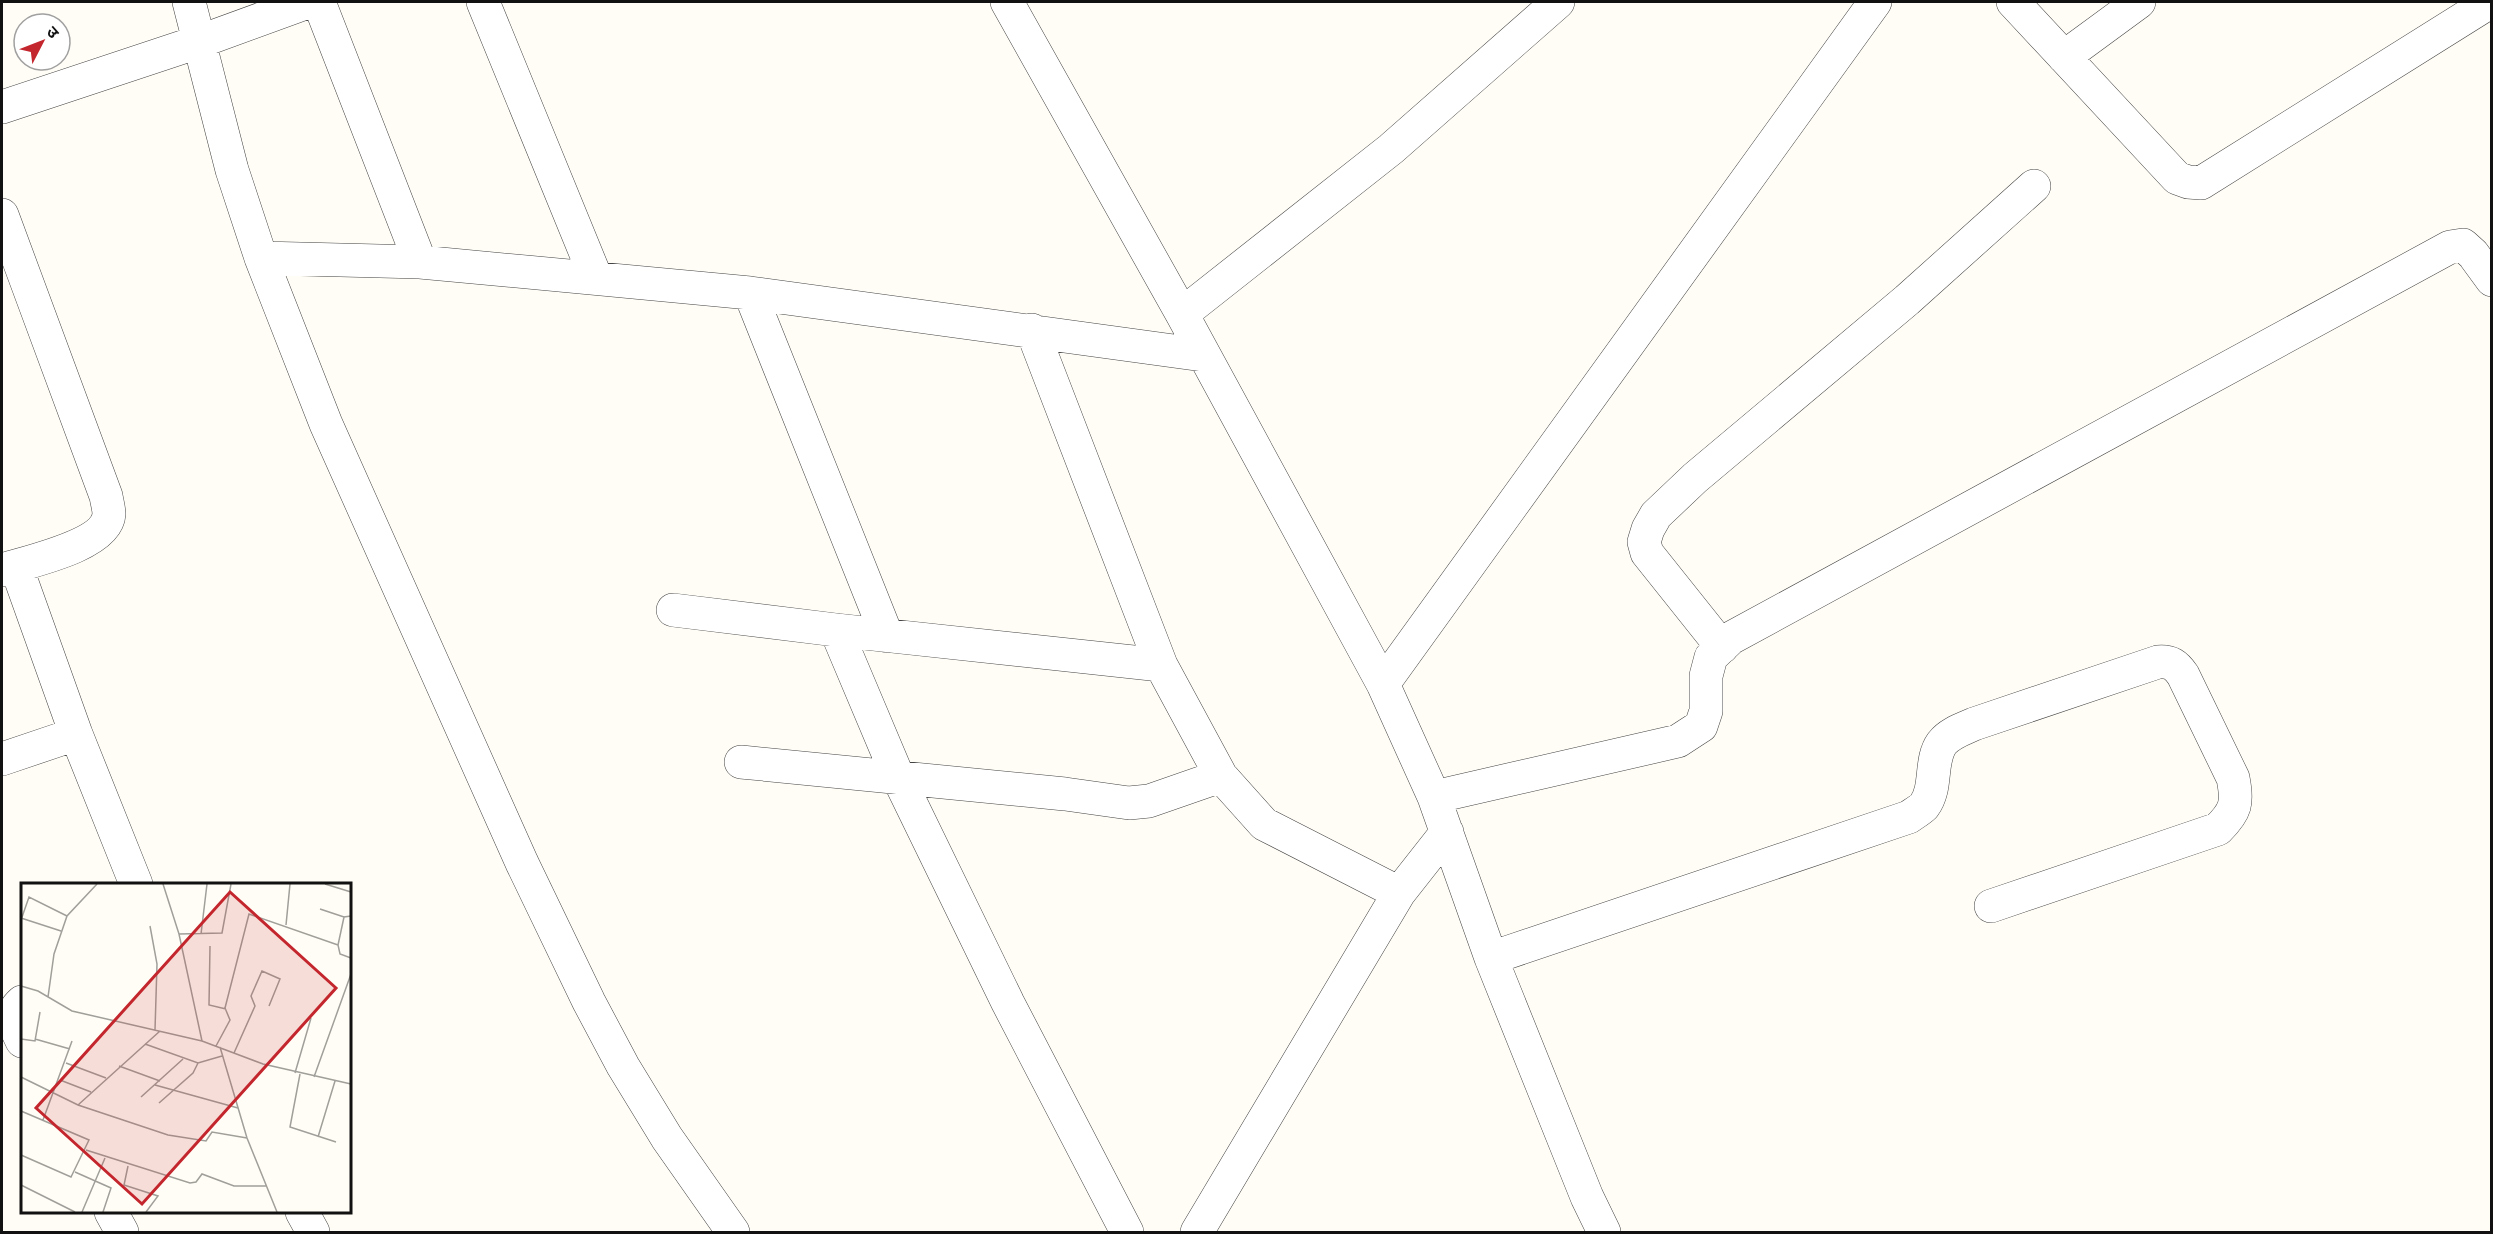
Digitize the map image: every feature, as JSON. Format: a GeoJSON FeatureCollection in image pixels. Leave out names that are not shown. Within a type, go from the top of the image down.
{"type":"FeatureCollection","features":[{"type":"Feature","properties":{"kind":"street"},"geometry":{"type":"LineString","coordinates":[[189,2],[201,41],[232,170],[261,258],[326,424],[522,862],[583,991],[623,1066],[667,1138],[733,1233]]}},
{"type":"Feature","properties":{"kind":"street"},"geometry":{"type":"LineString","coordinates":[[2,107],[201,41],[308,2]]}},
{"type":"Feature","properties":{"kind":"street"},"geometry":{"type":"LineString","coordinates":[[319,2],[420,262]]}},
{"type":"Feature","properties":{"kind":"street"},"geometry":{"type":"LineString","coordinates":[[483,2],[596,278]]}},
{"type":"Feature","properties":{"kind":"street"},"geometry":{"type":"LineString","coordinates":[[1007,2],[1182,314],[1383,684],[1434,797],[1465,891],[1491,958],[1587,1197],[1604,1233]]}},
{"type":"Feature","properties":{"kind":"street"},"geometry":{"type":"LineString","coordinates":[[1182,314],[1391,149],[1558,2]]}},
{"type":"Feature","properties":{"kind":"street"},"geometry":{"type":"LineString","coordinates":[[1383,684],[1875,2]]}},
{"type":"Feature","properties":{"kind":"street"},"geometry":{"type":"LineString","coordinates":[[2013,2],[2177,178],[2201,183],[2490,2]]}},
{"type":"Feature","properties":{"kind":"street"},"geometry":{"type":"LineString","coordinates":[[2064,57],[2139,2]]}},
{"type":"Feature","properties":{"kind":"street"},"geometry":{"type":"LineString","coordinates":[[1722,647],[1647,553],[1644,542],[1656,515],[1695,478],[1907,300],[2034,186]]}},
{"type":"Feature","properties":{"kind":"street"},"geometry":{"type":"LineString","coordinates":[[2,215],[106,496],[109,516],[100,531],[68,550],[9,568],[135,883]]}},
{"type":"Feature","properties":{"kind":"street"},"geometry":{"type":"LineString","coordinates":[[1434,797],[1678,741],[1701,726],[1706,711],[1706,676],[1711,657],[1731,638],[2450,247],[2463,245],[2474,254],[2492,280]]}},
{"type":"Feature","properties":{"kind":"street"},"geometry":{"type":"LineString","coordinates":[[261,258],[420,262],[750,293],[1203,355]]}},
{"type":"Feature","properties":{"kind":"street"},"geometry":{"type":"LineString","coordinates":[[750,293],[887,636]]}},
{"type":"Feature","properties":{"kind":"street"},"geometry":{"type":"LineString","coordinates":[[1032,330],[1161,665],[1221,776],[1264,824],[1399,893]]}},
{"type":"Feature","properties":{"kind":"street"},"geometry":{"type":"LineString","coordinates":[[673,610],[887,636],[1161,665]]}},
{"type":"Feature","properties":{"kind":"street"},"geometry":{"type":"LineString","coordinates":[[836,630],[898,777],[1018,1023],[1126,1233]]}},
{"type":"Feature","properties":{"kind":"street"},"geometry":{"type":"LineString","coordinates":[[1491,958],[1909,817],[1923,806],[1932,787],[1936,756],[1942,743],[1954,733],[1974,724],[2158,662],[2167,661],[2176,665],[2233,778],[2236,795],[2234,810],[2217,829],[1991,906]]}},
{"type":"Feature","properties":{"kind":"street"},"geometry":{"type":"LineString","coordinates":[[2,759],[76,734]]}},
{"type":"Feature","properties":{"kind":"street"},"geometry":{"type":"LineString","coordinates":[[741,762],[1065,794],[1128,803],[1149,801],[1221,776]]}},
{"type":"Feature","properties":{"kind":"street"},"geometry":{"type":"LineString","coordinates":[[1197,1233],[1399,893],[1447,832]]}},
{"type":"Feature","properties":{"kind":"street"},"geometry":{"type":"LineString","coordinates":[[21,1003],[17,1006],[14,1015],[14,1026],[21,1039]]}},
{"type":"Feature","properties":{"kind":"street"},"geometry":{"type":"LineString","coordinates":[[112,1213],[122,1233]]}},
{"type":"Feature","properties":{"kind":"street"},"geometry":{"type":"LineString","coordinates":[[303,1213],[313,1233]]}}]}
